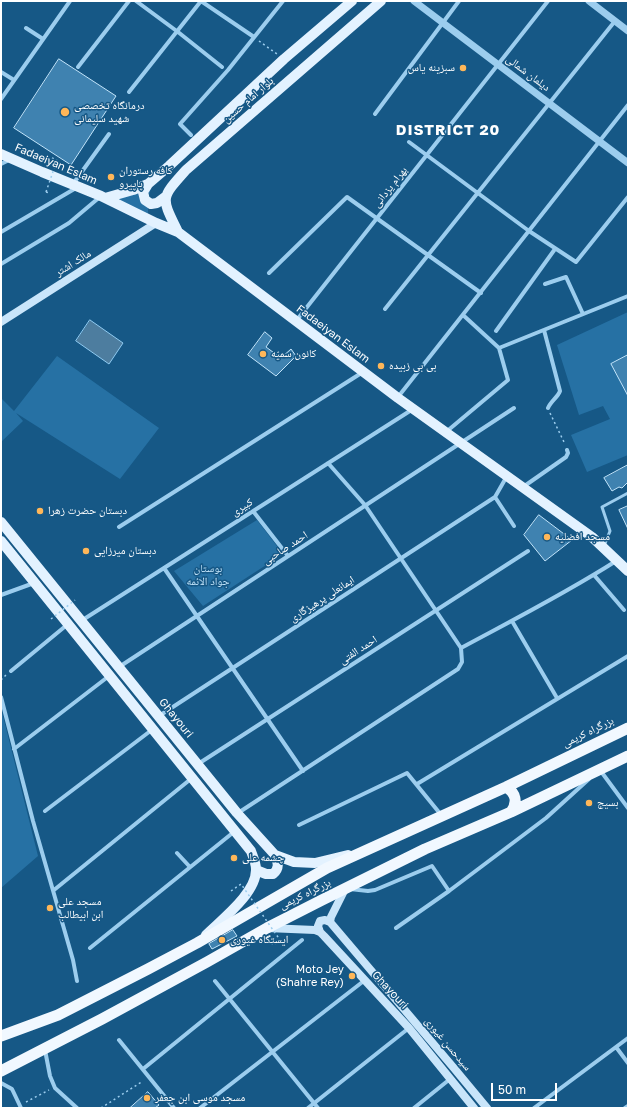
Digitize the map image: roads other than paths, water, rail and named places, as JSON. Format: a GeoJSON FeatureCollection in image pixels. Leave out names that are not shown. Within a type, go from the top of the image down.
{"type":"FeatureCollection","features":[{"type":"Feature","properties":{"kind":"highway","name":"بزرگراه کریمی"},"geometry":{"type":"LineString","coordinates":[[1,1036],[58,1015],[197,943],[327,868],[506,787],[628,728]]}},
{"type":"Feature","properties":{"kind":"highway","name":"بزرگراه کریمی"},"geometry":{"type":"LineString","coordinates":[[1,1071],[207,962],[267,928],[425,848],[511,812],[628,756]]}},
{"type":"Feature","properties":{"kind":"highway"},"geometry":{"type":"LineString","coordinates":[[506,787],[513,793],[516,803],[511,812]]}},
{"type":"Feature","properties":{"kind":"main road","name":"بلوار امام حسین"},"geometry":{"type":"LineString","coordinates":[[103,197],[133,190],[148,184],[284,59],[352,1]]}},
{"type":"Feature","properties":{"kind":"main road","name":"بلوار امام حسین"},"geometry":{"type":"LineString","coordinates":[[165,197],[169,189],[186,170],[381,1]]}},
{"type":"Feature","properties":{"kind":"main road","name":"Fadaeiyan Eslam"},"geometry":{"type":"LineString","coordinates":[[1,154],[103,197],[178,232],[398,398],[592,537],[628,571]]}},
{"type":"Feature","properties":{"kind":"main road"},"geometry":{"type":"LineString","coordinates":[[148,184],[143,192],[145,200],[151,204],[157,203],[165,197],[168,210],[178,232]]}},
{"type":"Feature","properties":{"kind":"main road","name":"مالک اشتر"},"geometry":{"type":"LineString","coordinates":[[1,322],[156,223]]}},
{"type":"Feature","properties":{"kind":"main road","name":"Ghayouri"},"geometry":{"type":"LineString","coordinates":[[1,522],[237,813],[275,855],[294,862],[315,863],[365,851]]}},
{"type":"Feature","properties":{"kind":"main road"},"geometry":{"type":"LineString","coordinates":[[1,541],[252,851],[256,870],[252,885],[240,903],[197,943]]}},
{"type":"Feature","properties":{"kind":"main road"},"geometry":{"type":"LineString","coordinates":[[256,870],[266,874],[273,874],[277,870],[278,865],[275,855]]}},
{"type":"Feature","properties":{"kind":"main road"},"geometry":{"type":"LineString","coordinates":[[320,932],[318,926],[320,921],[325,920],[330,922],[330,917],[345,889]]}},
{"type":"Feature","properties":{"kind":"main road","name":"سیدحسن غیوری"},"geometry":{"type":"LineString","coordinates":[[330,922],[453,1066],[486,1108]]}},
{"type":"Feature","properties":{"kind":"main road"},"geometry":{"type":"LineString","coordinates":[[267,928],[315,930],[320,932]]}},
{"type":"Feature","properties":{"kind":"main road","name":"Ghayouri"},"geometry":{"type":"LineString","coordinates":[[320,932],[409,1028],[474,1108]]}},
{"type":"Feature","properties":{"kind":"street"},"geometry":{"type":"LineString","coordinates":[[1,99],[70,1]]}},
{"type":"Feature","properties":{"kind":"street"},"geometry":{"type":"LineString","coordinates":[[78,67],[129,1]]}},
{"type":"Feature","properties":{"kind":"street"},"geometry":{"type":"LineString","coordinates":[[136,1],[222,67]]}},
{"type":"Feature","properties":{"kind":"street"},"geometry":{"type":"LineString","coordinates":[[129,92],[201,1],[254,37]]}},
{"type":"Feature","properties":{"kind":"street"},"geometry":{"type":"LineString","coordinates":[[191,134],[180,124],[283,1]]}},
{"type":"Feature","properties":{"kind":"street","name":"دیلمان شمالی"},"geometry":{"type":"LineString","coordinates":[[414,1],[628,163]]}},
{"type":"Feature","properties":{"kind":"street"},"geometry":{"type":"LineString","coordinates":[[375,114],[459,1]]}},
{"type":"Feature","properties":{"kind":"street","name":"بهرام یزدانی"},"geometry":{"type":"LineString","coordinates":[[296,321],[548,1]]}},
{"type":"Feature","properties":{"kind":"street"},"geometry":{"type":"LineString","coordinates":[[589,1],[628,31]]}},
{"type":"Feature","properties":{"kind":"street"},"geometry":{"type":"LineString","coordinates":[[385,309],[615,20]]}},
{"type":"Feature","properties":{"kind":"street"},"geometry":{"type":"LineString","coordinates":[[26,28],[43,39]]}},
{"type":"Feature","properties":{"kind":"street"},"geometry":{"type":"LineString","coordinates":[[1,72],[14,80]]}},
{"type":"Feature","properties":{"kind":"street"},"geometry":{"type":"LineString","coordinates":[[398,398],[628,106]]}},
{"type":"Feature","properties":{"kind":"street"},"geometry":{"type":"LineString","coordinates":[[1,232],[75,186],[109,134]]}},
{"type":"Feature","properties":{"kind":"street"},"geometry":{"type":"LineString","coordinates":[[409,142],[529,231],[576,262],[628,197]]}},
{"type":"Feature","properties":{"kind":"street"},"geometry":{"type":"LineString","coordinates":[[1,164],[11,159]]}},
{"type":"Feature","properties":{"kind":"street"},"geometry":{"type":"LineString","coordinates":[[1,264],[69,223],[103,197]]}},
{"type":"Feature","properties":{"kind":"street"},"geometry":{"type":"LineString","coordinates":[[269,273],[347,197],[481,293]]}},
{"type":"Feature","properties":{"kind":"street"},"geometry":{"type":"LineString","coordinates":[[496,331],[556,249]]}},
{"type":"Feature","properties":{"kind":"street"},"geometry":{"type":"LineString","coordinates":[[544,284],[566,277],[583,314]]}},
{"type":"Feature","properties":{"kind":"street"},"geometry":{"type":"LineString","coordinates":[[499,348],[628,296]]}},
{"type":"Feature","properties":{"kind":"street"},"geometry":{"type":"LineString","coordinates":[[446,432],[508,380],[499,348],[463,315]]}},
{"type":"Feature","properties":{"kind":"street"},"geometry":{"type":"LineString","coordinates":[[544,330],[560,390],[559,394],[548,408]]}},
{"type":"Feature","properties":{"kind":"street"},"geometry":{"type":"LineString","coordinates":[[118,527],[364,372]]}},
{"type":"Feature","properties":{"kind":"street","name":"احمد صاحبی"},"geometry":{"type":"LineString","coordinates":[[119,668],[514,408]]}},
{"type":"Feature","properties":{"kind":"street","name":"کبیری"},"geometry":{"type":"LineString","coordinates":[[81,621],[413,409]]}},
{"type":"Feature","properties":{"kind":"street"},"geometry":{"type":"LineString","coordinates":[[523,487],[566,457],[568,453],[567,450]]}},
{"type":"Feature","properties":{"kind":"street"},"geometry":{"type":"LineString","coordinates":[[237,813],[458,669],[462,662],[461,648],[402,559],[365,506],[328,463]]}},
{"type":"Feature","properties":{"kind":"street"},"geometry":{"type":"LineString","coordinates":[[507,476],[495,497],[514,526]]}},
{"type":"Feature","properties":{"kind":"street","name":"ایمانعلی پرهیزگاری"},"geometry":{"type":"LineString","coordinates":[[158,716],[402,559],[495,497]]}},
{"type":"Feature","properties":{"kind":"street"},"geometry":{"type":"LineString","coordinates":[[253,511],[288,556]]}},
{"type":"Feature","properties":{"kind":"street","name":"احمد الفتی"},"geometry":{"type":"LineString","coordinates":[[198,764],[528,551]]}},
{"type":"Feature","properties":{"kind":"street"},"geometry":{"type":"LineString","coordinates":[[461,648],[594,575],[616,560]]}},
{"type":"Feature","properties":{"kind":"street"},"geometry":{"type":"LineString","coordinates":[[164,568],[303,771]]}},
{"type":"Feature","properties":{"kind":"street"},"geometry":{"type":"LineString","coordinates":[[594,575],[624,610]]}},
{"type":"Feature","properties":{"kind":"street"},"geometry":{"type":"LineString","coordinates":[[1,595],[35,583]]}},
{"type":"Feature","properties":{"kind":"street"},"geometry":{"type":"LineString","coordinates":[[512,621],[557,698]]}},
{"type":"Feature","properties":{"kind":"street"},"geometry":{"type":"LineString","coordinates":[[12,671],[68,624]]}},
{"type":"Feature","properties":{"kind":"street"},"geometry":{"type":"LineString","coordinates":[[417,784],[628,656]]}},
{"type":"Feature","properties":{"kind":"street"},"geometry":{"type":"LineString","coordinates":[[14,749],[110,676]]}},
{"type":"Feature","properties":{"kind":"street"},"geometry":{"type":"LineString","coordinates":[[1,697],[33,821],[54,890],[78,981]]}},
{"type":"Feature","properties":{"kind":"street"},"geometry":{"type":"LineString","coordinates":[[45,811],[153,728]]}},
{"type":"Feature","properties":{"kind":"street"},"geometry":{"type":"LineString","coordinates":[[396,928],[449,891],[546,818],[600,770],[628,808]]}},
{"type":"Feature","properties":{"kind":"street"},"geometry":{"type":"LineString","coordinates":[[299,825],[407,773],[442,816]]}},
{"type":"Feature","properties":{"kind":"street"},"geometry":{"type":"LineString","coordinates":[[54,890],[193,778]]}},
{"type":"Feature","properties":{"kind":"street"},"geometry":{"type":"LineString","coordinates":[[90,948],[235,830]]}},
{"type":"Feature","properties":{"kind":"street"},"geometry":{"type":"LineString","coordinates":[[177,853],[190,867]]}},
{"type":"Feature","properties":{"kind":"street"},"geometry":{"type":"LineString","coordinates":[[345,889],[368,891],[375,890],[432,866],[449,891]]}},
{"type":"Feature","properties":{"kind":"street"},"geometry":{"type":"LineString","coordinates":[[143,1069],[302,940]]}},
{"type":"Feature","properties":{"kind":"street"},"geometry":{"type":"LineString","coordinates":[[200,1108],[365,980]]}},
{"type":"Feature","properties":{"kind":"street"},"geometry":{"type":"LineString","coordinates":[[215,981],[318,1108]]}},
{"type":"Feature","properties":{"kind":"street"},"geometry":{"type":"LineString","coordinates":[[308,1108],[409,1028]]}},
{"type":"Feature","properties":{"kind":"street"},"geometry":{"type":"LineString","coordinates":[[534,1108],[628,1038]]}},
{"type":"Feature","properties":{"kind":"street"},"geometry":{"type":"LineString","coordinates":[[119,1040],[174,1108]]}},
{"type":"Feature","properties":{"kind":"street"},"geometry":{"type":"LineString","coordinates":[[616,1047],[628,1063]]}},
{"type":"Feature","properties":{"kind":"street"},"geometry":{"type":"LineString","coordinates":[[45,1049],[50,1076],[55,1088],[78,1108]]}},
{"type":"Feature","properties":{"kind":"street"},"geometry":{"type":"LineString","coordinates":[[414,1108],[450,1078]]}},
{"type":"Feature","properties":{"kind":"street"},"geometry":{"type":"LineString","coordinates":[[1,1083],[12,1089],[20,1106]]}},
{"type":"Feature","properties":{"kind":"street"},"geometry":{"type":"LineString","coordinates":[[540,1103],[544,1108]]}},
{"type":"Feature","properties":{"kind":"lane"},"geometry":{"type":"LineString","coordinates":[[603,548],[610,531],[602,507],[628,493]]}},
{"type":"Feature","properties":{"kind":"place","name":"سبزینه یاس"},"geometry":{"type":"Point","coordinates":[463,68]}},
{"type":"Feature","properties":{"kind":"place","name":"درمانگاه تخصصی شهید سلیمانی"},"geometry":{"type":"Point","coordinates":[65,112]}},
{"type":"Feature","properties":{"kind":"place","name":"کافه رستوران پاپیرو"},"geometry":{"type":"Point","coordinates":[111,177]}},
{"type":"Feature","properties":{"kind":"place","name":"کانون سمیّه"},"geometry":{"type":"Point","coordinates":[263,354]}},
{"type":"Feature","properties":{"kind":"place","name":"بی بی زبیده"},"geometry":{"type":"Point","coordinates":[381,366]}},
{"type":"Feature","properties":{"kind":"place","name":"دبستان حضرت زهرا"},"geometry":{"type":"Point","coordinates":[40,511]}},
{"type":"Feature","properties":{"kind":"place","name":"مسجد افضلیه"},"geometry":{"type":"Point","coordinates":[547,537]}},
{"type":"Feature","properties":{"kind":"place","name":"دبستان میرزایی"},"geometry":{"type":"Point","coordinates":[86,551]}},
{"type":"Feature","properties":{"kind":"place","name":"بسیج"},"geometry":{"type":"Point","coordinates":[589,803]}},
{"type":"Feature","properties":{"kind":"place","name":"چشمه علی"},"geometry":{"type":"Point","coordinates":[234,858]}},
{"type":"Feature","properties":{"kind":"place","name":"مسجد علی ابن ابیطالب"},"geometry":{"type":"Point","coordinates":[50,908]}},
{"type":"Feature","properties":{"kind":"place","name":"ایستگاه غیوری"},"geometry":{"type":"Point","coordinates":[222,940]}},
{"type":"Feature","properties":{"kind":"place","name":"Moto Jey (Shahre Rey)"},"geometry":{"type":"Point","coordinates":[352,976]}},
{"type":"Feature","properties":{"kind":"place","name":"مسجد موسی ابن جعفر"},"geometry":{"type":"Point","coordinates":[147,1098]}},
{"type":"Feature","properties":{"kind":"district","name":"DISTRICT 20"},"geometry":{"type":"Point","coordinates":[448,130]}},
{"type":"Feature","properties":{"kind":"park label","name":"بوستان جواد الائمه"},"geometry":{"type":"Point","coordinates":[208,575]}}]}
